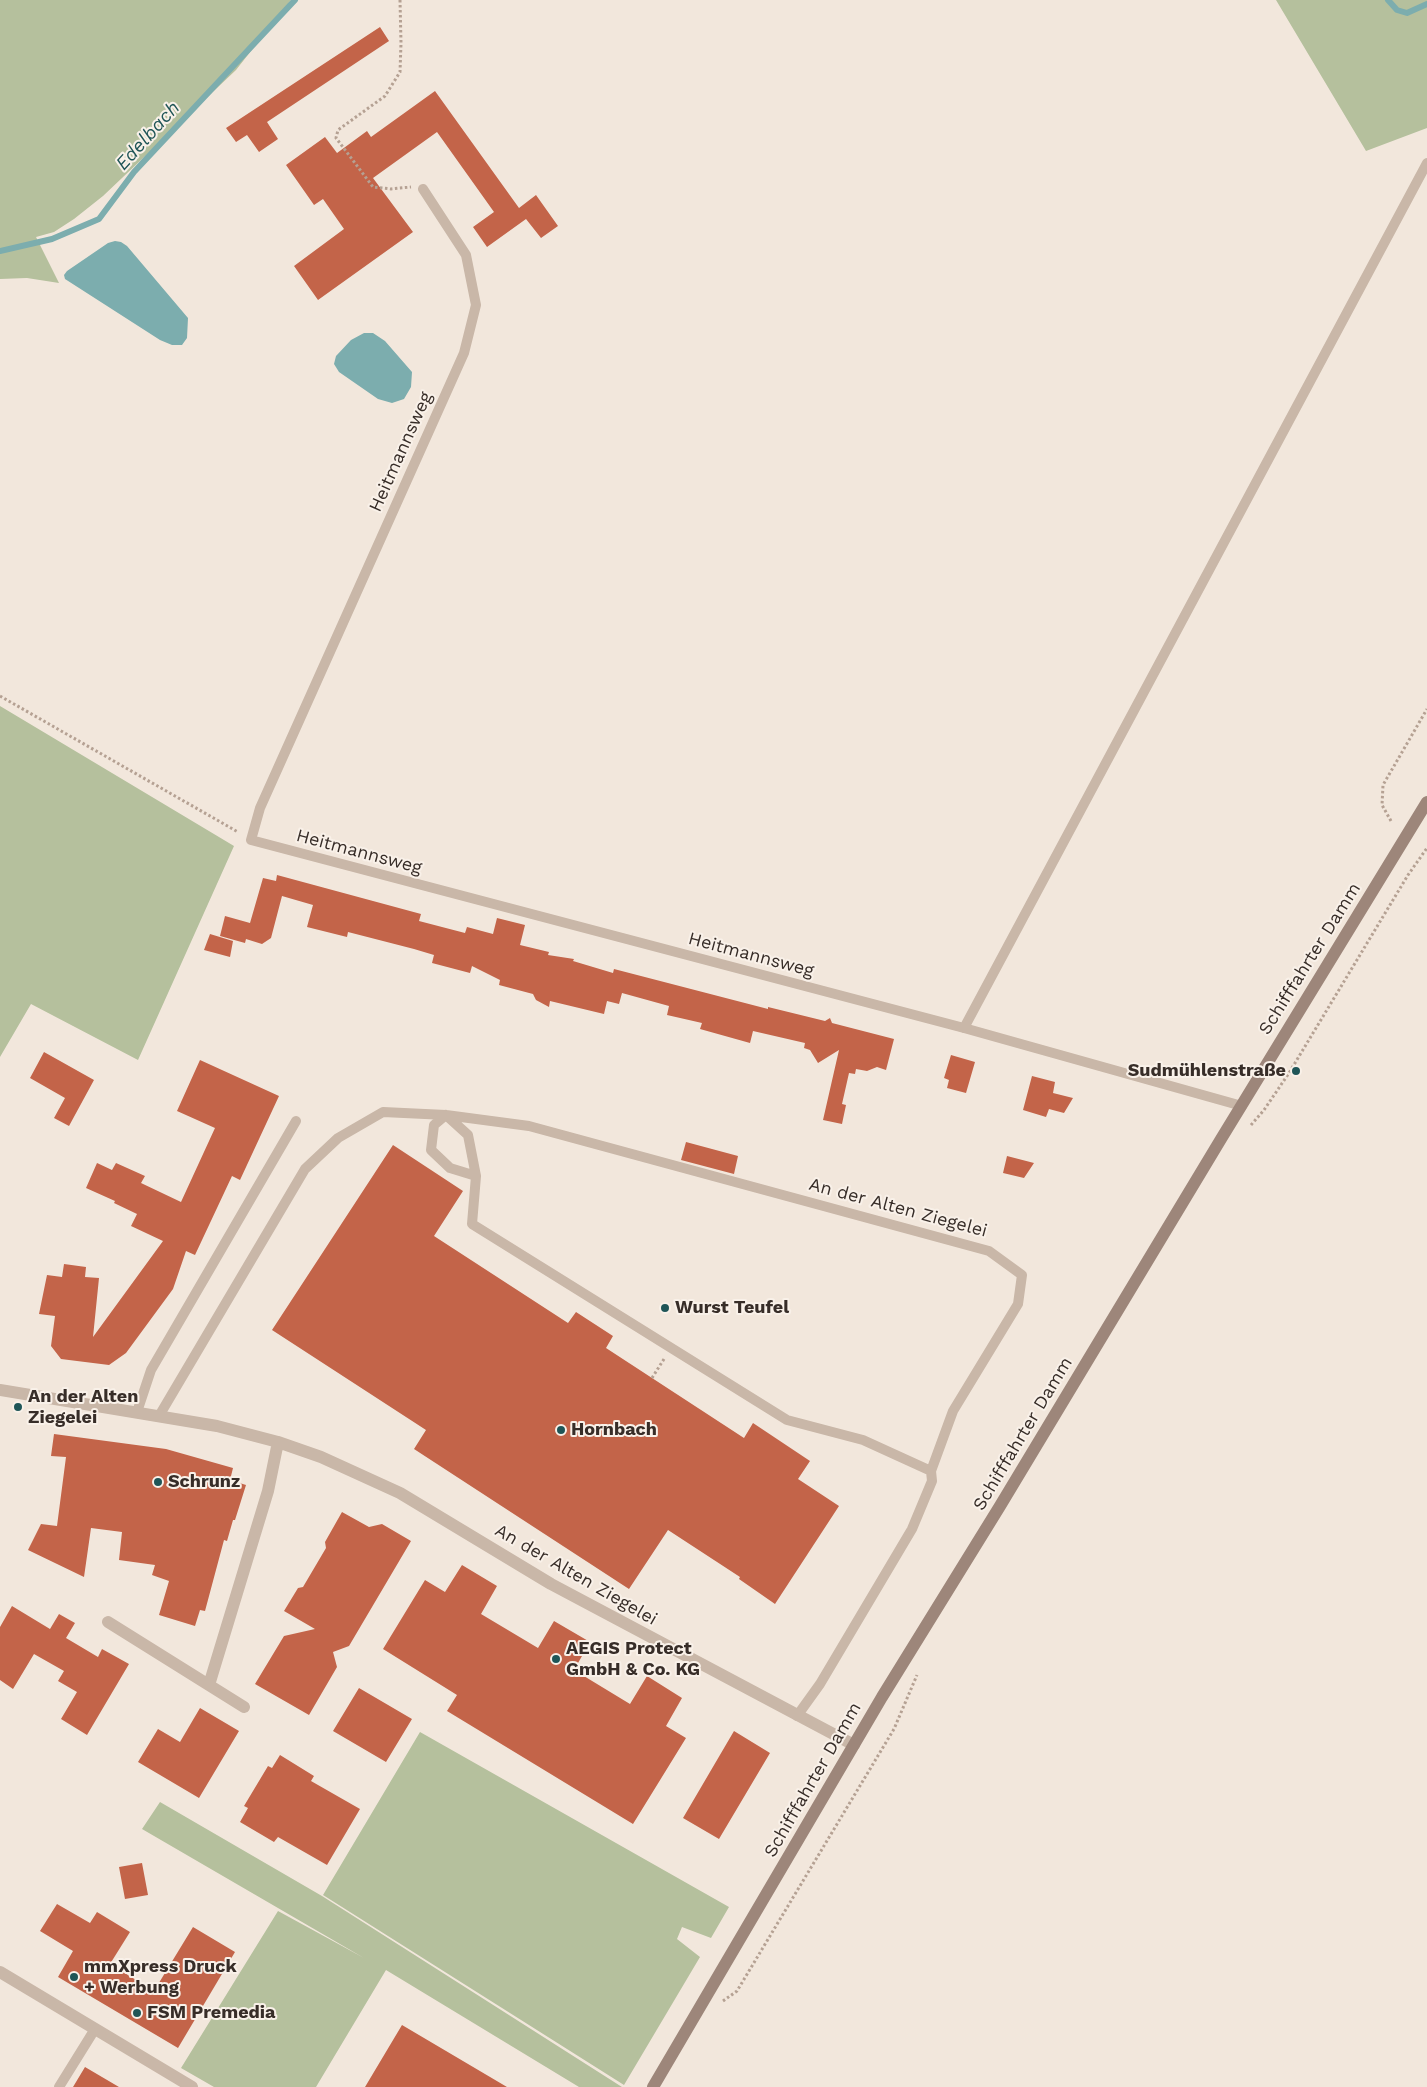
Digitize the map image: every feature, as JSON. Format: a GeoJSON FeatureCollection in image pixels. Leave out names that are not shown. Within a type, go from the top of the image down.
{"type":"FeatureCollection","features":[{"type":"Feature","properties":{"kind":"main road","name":"Schifffahrter Damm"},"geometry":{"type":"LineString","coordinates":[[653,2087],[854,1746],[1427,802]]}},
{"type":"Feature","properties":{"kind":"street","name":"An der Alten Ziegelei"},"geometry":{"type":"LineString","coordinates":[[0,1390],[216,1426],[322,1456],[400,1493],[551,1584],[854,1746]]}},
{"type":"Feature","properties":{"kind":"street"},"geometry":{"type":"LineString","coordinates":[[209,1685],[268,1491],[278,1442]]}},
{"type":"Feature","properties":{"kind":"street"},"geometry":{"type":"LineString","coordinates":[[108,1622],[244,1707]]}},
{"type":"Feature","properties":{"kind":"street"},"geometry":{"type":"LineString","coordinates":[[0,1972],[192,2087]]}},
{"type":"Feature","properties":{"kind":"lane"},"geometry":{"type":"LineString","coordinates":[[964,1028],[1427,163]]}},
{"type":"Feature","properties":{"kind":"lane","name":"Heitmannsweg"},"geometry":{"type":"LineString","coordinates":[[424,189],[466,255],[476,305],[464,353],[260,808],[251,840],[964,1028],[1242,1106]]}},
{"type":"Feature","properties":{"kind":"lane","name":"An der Alten Ziegelei"},"geometry":{"type":"LineString","coordinates":[[159,1416],[305,1169],[338,1138],[383,1112],[446,1115],[529,1126],[989,1251],[1022,1275],[1018,1304],[953,1411],[931,1471]]}},
{"type":"Feature","properties":{"kind":"lane"},"geometry":{"type":"LineString","coordinates":[[476,1176],[450,1168],[431,1150],[434,1125],[446,1115],[468,1135],[476,1176],[472,1224],[787,1420],[863,1440],[931,1471],[932,1481],[912,1529],[820,1684],[796,1716]]}},
{"type":"Feature","properties":{"kind":"lane"},"geometry":{"type":"LineString","coordinates":[[137,1412],[151,1370],[296,1121]]}},
{"type":"Feature","properties":{"kind":"lane"},"geometry":{"type":"LineString","coordinates":[[59,2087],[95,2029]]}},
{"type":"Feature","properties":{"kind":"path"},"geometry":{"type":"LineString","coordinates":[[400,0],[400,72],[384,96],[338,130],[336,138],[373,187],[391,189],[406,186],[424,189]]}},
{"type":"Feature","properties":{"kind":"path"},"geometry":{"type":"LineString","coordinates":[[0,696],[251,840]]}},
{"type":"Feature","properties":{"kind":"path"},"geometry":{"type":"LineString","coordinates":[[1391,821],[1382,805],[1383,785],[1427,708]]}},
{"type":"Feature","properties":{"kind":"path"},"geometry":{"type":"LineString","coordinates":[[1298,1058],[1408,876],[1427,848]]}},
{"type":"Feature","properties":{"kind":"path"},"geometry":{"type":"LineString","coordinates":[[652,1378],[672,1348]]}},
{"type":"Feature","properties":{"kind":"green space"},"geometry":{"type":"Polygon","coordinates":[[[0,0],[291,0],[236,70],[103,196],[54,232],[36,237],[59,283],[27,278],[0,279],[0,0]]]}},
{"type":"Feature","properties":{"kind":"green space"},"geometry":{"type":"Polygon","coordinates":[[[1276,0],[1427,0],[1427,128],[1366,151],[1276,0]]]}},
{"type":"Feature","properties":{"kind":"green space"},"geometry":{"type":"Polygon","coordinates":[[[0,706],[234,846],[138,1060],[31,1004],[0,1057],[0,706]]]}},
{"type":"Feature","properties":{"kind":"green space"},"geometry":{"type":"Polygon","coordinates":[[[420,1732],[729,1907],[711,1938],[682,1927],[677,1939],[700,1957],[624,2085],[323,1895],[420,1732]]]}},
{"type":"Feature","properties":{"kind":"green space"},"geometry":{"type":"Polygon","coordinates":[[[160,1802],[322,1896],[622,2087],[579,2087],[386,1970],[316,2087],[214,2087],[181,2068],[278,1911],[364,1958],[142,1829],[160,1802]]]}},
{"type":"Feature","properties":{"kind":"water"},"geometry":{"type":"Polygon","coordinates":[[[115,241],[127,246],[188,318],[187,338],[182,345],[172,345],[160,340],[65,279],[64,275],[67,271],[108,243],[115,241]]]}},
{"type":"Feature","properties":{"kind":"water"},"geometry":{"type":"Polygon","coordinates":[[[364,333],[373,333],[385,341],[412,372],[411,387],[404,399],[392,403],[378,399],[339,372],[334,364],[336,356],[351,340],[364,333]]]}},
{"type":"Feature","properties":{"kind":"building"},"geometry":{"type":"Polygon","coordinates":[[[380,27],[389,41],[267,122],[278,139],[259,152],[247,135],[236,142],[226,128],[380,27]]]}},
{"type":"Feature","properties":{"kind":"building"},"geometry":{"type":"Polygon","coordinates":[[[435,91],[519,208],[536,195],[558,226],[541,238],[526,219],[487,247],[473,227],[494,212],[437,132],[373,178],[413,232],[318,300],[294,266],[344,229],[323,199],[314,205],[286,165],[325,137],[337,153],[367,131],[371,137],[435,91]]]}},
{"type":"Feature","properties":{"kind":"building"},"geometry":{"type":"Polygon","coordinates":[[[277,875],[421,914],[419,921],[465,933],[467,927],[493,934],[497,918],[525,925],[520,945],[549,952],[548,955],[574,959],[573,961],[613,973],[614,969],[768,1009],[768,1007],[825,1021],[830,1018],[832,1023],[894,1039],[886,1070],[877,1067],[867,1071],[856,1069],[855,1074],[849,1073],[842,1104],[846,1105],[842,1124],[823,1120],[839,1050],[818,1063],[810,1050],[804,1048],[805,1043],[753,1031],[750,1043],[700,1029],[702,1023],[667,1015],[669,1006],[622,993],[619,1004],[607,1001],[604,1014],[550,1001],[549,1007],[536,1000],[533,994],[499,985],[500,980],[472,966],[470,973],[432,963],[434,955],[414,949],[348,932],[347,937],[307,927],[313,905],[282,896],[271,938],[262,944],[246,939],[245,943],[220,936],[225,916],[250,923],[263,878],[276,881],[277,875]]]}},
{"type":"Feature","properties":{"kind":"building"},"geometry":{"type":"Polygon","coordinates":[[[210,934],[233,941],[230,957],[204,950],[210,934]]]}},
{"type":"Feature","properties":{"kind":"building"},"geometry":{"type":"Polygon","coordinates":[[[44,1052],[94,1080],[69,1126],[54,1118],[65,1098],[30,1078],[44,1052]]]}},
{"type":"Feature","properties":{"kind":"building"},"geometry":{"type":"Polygon","coordinates":[[[951,1055],[975,1062],[966,1093],[947,1088],[949,1080],[944,1078],[951,1055]]]}},
{"type":"Feature","properties":{"kind":"building"},"geometry":{"type":"Polygon","coordinates":[[[200,1060],[279,1096],[240,1180],[232,1176],[195,1255],[186,1251],[173,1289],[126,1353],[109,1365],[61,1359],[51,1346],[55,1316],[39,1314],[47,1275],[62,1277],[64,1264],[86,1267],[85,1277],[99,1278],[93,1337],[163,1241],[131,1226],[137,1214],[114,1203],[115,1201],[86,1188],[97,1163],[112,1170],[116,1163],[145,1176],[141,1183],[181,1202],[215,1128],[177,1111],[200,1060]]]}},
{"type":"Feature","properties":{"kind":"building"},"geometry":{"type":"Polygon","coordinates":[[[1032,1076],[1055,1082],[1053,1093],[1073,1098],[1064,1113],[1049,1109],[1046,1117],[1023,1110],[1032,1076]]]}},
{"type":"Feature","properties":{"kind":"building"},"geometry":{"type":"Polygon","coordinates":[[[686,1142],[738,1156],[734,1174],[681,1160],[686,1142]]]}},
{"type":"Feature","properties":{"kind":"building"},"geometry":{"type":"Polygon","coordinates":[[[393,1145],[463,1191],[434,1236],[568,1323],[576,1312],[613,1336],[606,1348],[744,1438],[753,1423],[810,1461],[798,1479],[839,1506],[775,1604],[739,1579],[740,1577],[668,1530],[629,1589],[414,1449],[426,1430],[272,1330],[393,1145]]]}},
{"type":"Feature","properties":{"kind":"building"},"geometry":{"type":"Polygon","coordinates":[[[1007,1156],[1034,1163],[1024,1178],[1003,1173],[1007,1156]]]}},
{"type":"Feature","properties":{"kind":"building"},"geometry":{"type":"Polygon","coordinates":[[[54,1434],[166,1449],[233,1468],[230,1480],[246,1485],[227,1541],[224,1540],[205,1611],[200,1610],[195,1626],[159,1615],[169,1581],[152,1575],[155,1565],[119,1560],[122,1532],[91,1528],[84,1577],[28,1550],[41,1524],[57,1526],[66,1457],[51,1456],[54,1434]]]}},
{"type":"Feature","properties":{"kind":"building"},"geometry":{"type":"Polygon","coordinates":[[[342,1512],[369,1527],[382,1524],[411,1541],[349,1646],[333,1652],[337,1667],[309,1715],[255,1684],[284,1636],[315,1629],[284,1611],[298,1588],[303,1587],[326,1548],[325,1542],[342,1512]]]}},
{"type":"Feature","properties":{"kind":"building"},"geometry":{"type":"Polygon","coordinates":[[[462,1565],[497,1586],[481,1614],[538,1648],[554,1621],[590,1642],[574,1670],[630,1704],[647,1676],[682,1698],[666,1726],[686,1738],[633,1824],[447,1711],[457,1695],[383,1649],[425,1580],[445,1592],[462,1565]]]}},
{"type":"Feature","properties":{"kind":"building"},"geometry":{"type":"Polygon","coordinates":[[[12,1606],[50,1629],[59,1614],[75,1623],[66,1638],[98,1657],[102,1649],[129,1664],[87,1735],[61,1719],[77,1692],[58,1681],[64,1671],[34,1654],[13,1689],[0,1680],[0,1627],[12,1606]]]}},
{"type":"Feature","properties":{"kind":"building"},"geometry":{"type":"Polygon","coordinates":[[[359,1688],[412,1719],[386,1762],[333,1731],[359,1688]]]}},
{"type":"Feature","properties":{"kind":"building"},"geometry":{"type":"Polygon","coordinates":[[[200,1708],[239,1731],[199,1798],[138,1762],[158,1729],[180,1742],[200,1708]]]}},
{"type":"Feature","properties":{"kind":"building"},"geometry":{"type":"Polygon","coordinates":[[[734,1731],[770,1753],[719,1839],[683,1818],[734,1731]]]}},
{"type":"Feature","properties":{"kind":"building"},"geometry":{"type":"Polygon","coordinates":[[[280,1755],[314,1776],[311,1781],[360,1809],[327,1865],[278,1837],[274,1842],[240,1822],[248,1808],[244,1806],[268,1766],[272,1768],[280,1755]]]}},
{"type":"Feature","properties":{"kind":"building"},"geometry":{"type":"Polygon","coordinates":[[[142,1863],[148,1895],[125,1899],[119,1867],[142,1863]]]}},
{"type":"Feature","properties":{"kind":"building"},"geometry":{"type":"Polygon","coordinates":[[[57,1904],[90,1923],[97,1912],[130,1932],[110,1964],[154,1991],[193,1927],[235,1952],[178,2048],[58,1977],[73,1951],[40,1931],[57,1904]]]}},
{"type":"Feature","properties":{"kind":"building"},"geometry":{"type":"Polygon","coordinates":[[[402,2025],[507,2087],[365,2087],[402,2025]]]}},
{"type":"Feature","properties":{"kind":"building"},"geometry":{"type":"Polygon","coordinates":[[[85,2067],[119,2087],[73,2087],[85,2067]]]}},
{"type":"Feature","properties":{"kind":"waterway","name":"Edelbach"},"geometry":{"type":"LineString","coordinates":[[0,251],[52,239],[99,219],[134,172],[295,0]]}},
{"type":"Feature","properties":{"kind":"waterway","name":"Edelbach"},"geometry":{"type":"LineString","coordinates":[[1388,0],[1397,10],[1407,13],[1427,4]]}},
{"type":"Feature","properties":{"kind":"place","name":"Sudmühlenstraße"},"geometry":{"type":"Point","coordinates":[1296,1071]}},
{"type":"Feature","properties":{"kind":"place","name":"Wurst Teufel"},"geometry":{"type":"Point","coordinates":[665,1308]}},
{"type":"Feature","properties":{"kind":"place","name":"An der Alten Ziegelei"},"geometry":{"type":"Point","coordinates":[18,1407]}},
{"type":"Feature","properties":{"kind":"place","name":"Hornbach"},"geometry":{"type":"Point","coordinates":[561,1430]}},
{"type":"Feature","properties":{"kind":"place","name":"Schrunz"},"geometry":{"type":"Point","coordinates":[158,1482]}},
{"type":"Feature","properties":{"kind":"place","name":"AEGIS Protect GmbH & Co. KG"},"geometry":{"type":"Point","coordinates":[556,1659]}},
{"type":"Feature","properties":{"kind":"place","name":"mmXpress Druck + Werbung"},"geometry":{"type":"Point","coordinates":[74,1977]}},
{"type":"Feature","properties":{"kind":"place","name":"FSM Premedia"},"geometry":{"type":"Point","coordinates":[137,2013]}}]}
